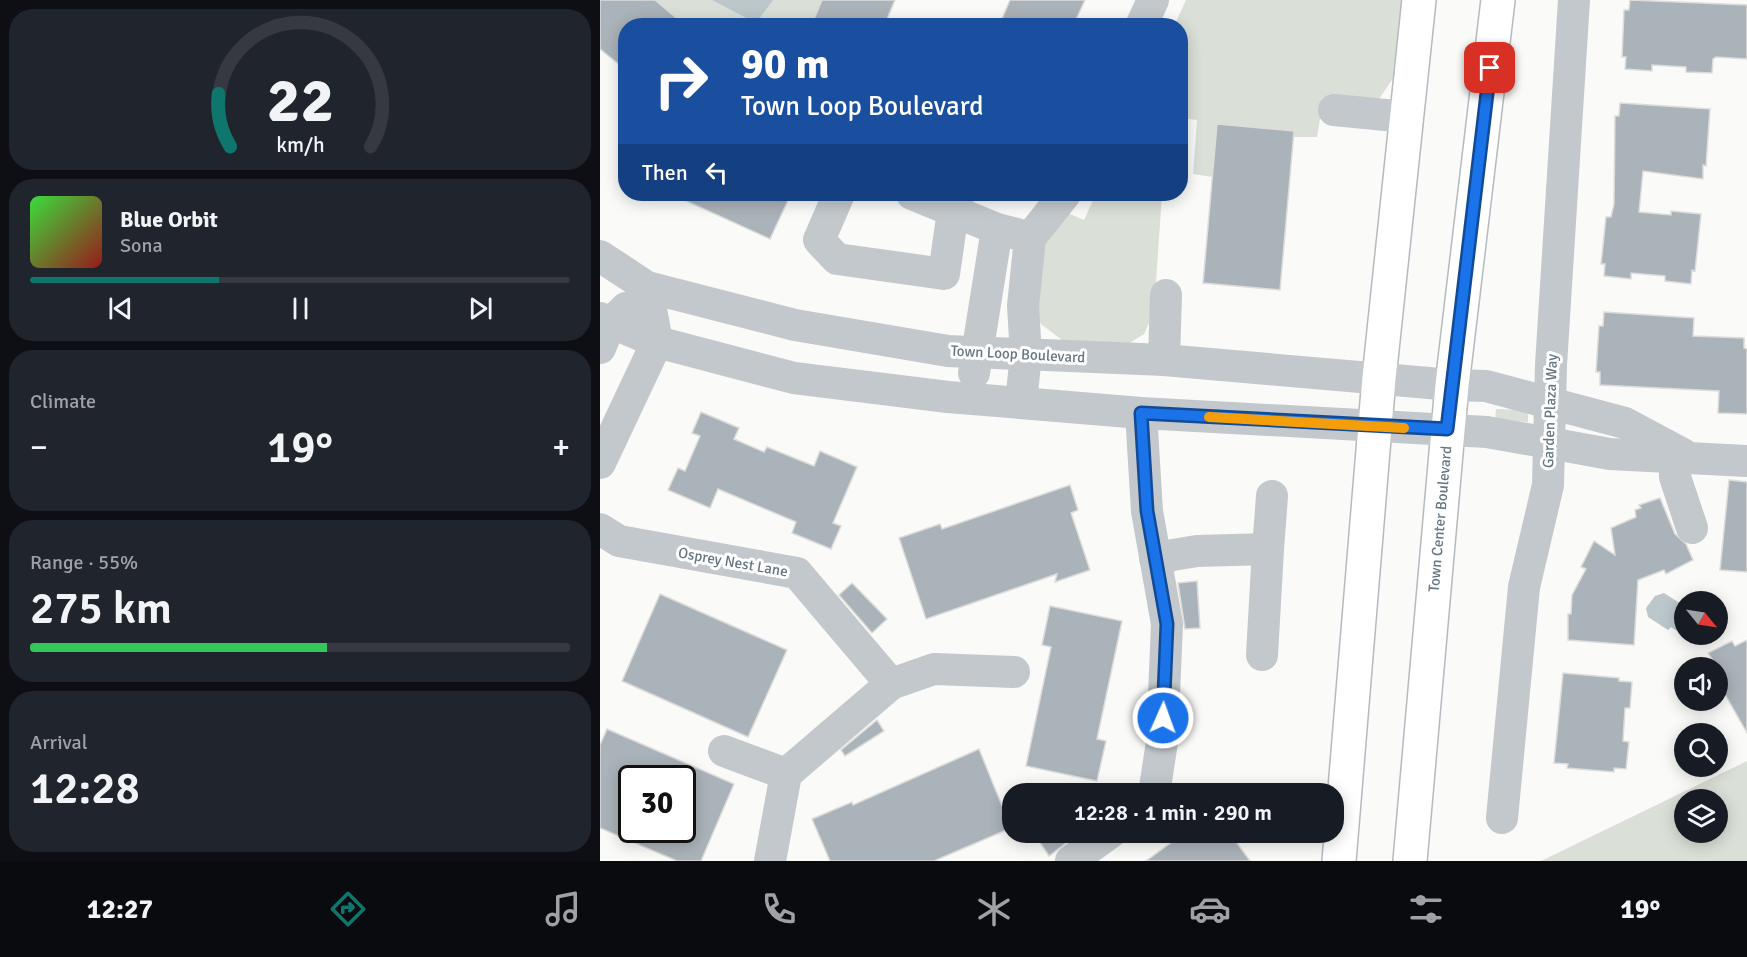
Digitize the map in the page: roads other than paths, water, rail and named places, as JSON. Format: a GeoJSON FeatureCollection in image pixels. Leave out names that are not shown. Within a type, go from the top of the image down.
{"type":"FeatureCollection","features":[{"type":"Feature","properties":{"kind":"main road"},"geometry":{"type":"LineString","coordinates":[[1339,861],[1379,378],[1419,0]]}},
{"type":"Feature","properties":{"kind":"main road","name":"Town Center Boulevard"},"geometry":{"type":"LineString","coordinates":[[1410,861],[1447,429],[1498,0]]}},
{"type":"Feature","properties":{"kind":"street"},"geometry":{"type":"LineString","coordinates":[[1145,18],[1153,0]]}},
{"type":"Feature","properties":{"kind":"street","name":"Garden Plaza Way"},"geometry":{"type":"LineString","coordinates":[[1502,818],[1524,587],[1548,485],[1550,401],[1574,0]]}},
{"type":"Feature","properties":{"kind":"street"},"geometry":{"type":"LineString","coordinates":[[1334,110],[1406,117]]}},
{"type":"Feature","properties":{"kind":"street"},"geometry":{"type":"LineString","coordinates":[[836,201],[819,240],[837,259],[944,274],[956,202],[998,229],[1030,238]]}},
{"type":"Feature","properties":{"kind":"street"},"geometry":{"type":"LineString","coordinates":[[1022,402],[1026,355],[1023,306],[1030,238],[1059,201]]}},
{"type":"Feature","properties":{"kind":"street"},"geometry":{"type":"LineString","coordinates":[[970,398],[998,229]]}},
{"type":"Feature","properties":{"kind":"street","name":"Town Loop Boulevard"},"geometry":{"type":"LineString","coordinates":[[600,256],[647,286],[795,325],[948,351],[1164,360],[1486,386],[1550,401],[1625,423],[1683,458]]}},
{"type":"Feature","properties":{"kind":"street"},"geometry":{"type":"LineString","coordinates":[[603,330],[647,286]]}},
{"type":"Feature","properties":{"kind":"street"},"geometry":{"type":"LineString","coordinates":[[600,463],[657,342],[647,286]]}},
{"type":"Feature","properties":{"kind":"street"},"geometry":{"type":"LineString","coordinates":[[1164,360],[1166,295]]}},
{"type":"Feature","properties":{"kind":"street"},"geometry":{"type":"LineString","coordinates":[[603,330],[794,378],[970,398],[1141,413],[1487,432],[1611,454],[1747,461]]}},
{"type":"Feature","properties":{"kind":"street"},"geometry":{"type":"LineString","coordinates":[[1141,413],[1147,511],[1167,624],[1162,742],[1156,783]]}},
{"type":"Feature","properties":{"kind":"street"},"geometry":{"type":"LineString","coordinates":[[1683,458],[1676,477],[1692,528]]}},
{"type":"Feature","properties":{"kind":"street"},"geometry":{"type":"LineString","coordinates":[[1262,655],[1272,496]]}},
{"type":"Feature","properties":{"kind":"street","name":"Osprey Nest Lane"},"geometry":{"type":"LineString","coordinates":[[600,529],[619,541],[797,573],[891,684]]}},
{"type":"Feature","properties":{"kind":"street"},"geometry":{"type":"LineString","coordinates":[[1155,558],[1197,551],[1268,549]]}},
{"type":"Feature","properties":{"kind":"street"},"geometry":{"type":"LineString","coordinates":[[770,861],[786,774],[891,684],[934,669],[1014,672]]}},
{"type":"Feature","properties":{"kind":"street"},"geometry":{"type":"LineString","coordinates":[[724,752],[786,774]]}},
{"type":"Feature","properties":{"kind":"street"},"geometry":{"type":"LineString","coordinates":[[1071,861],[1096,843]]}}]}
